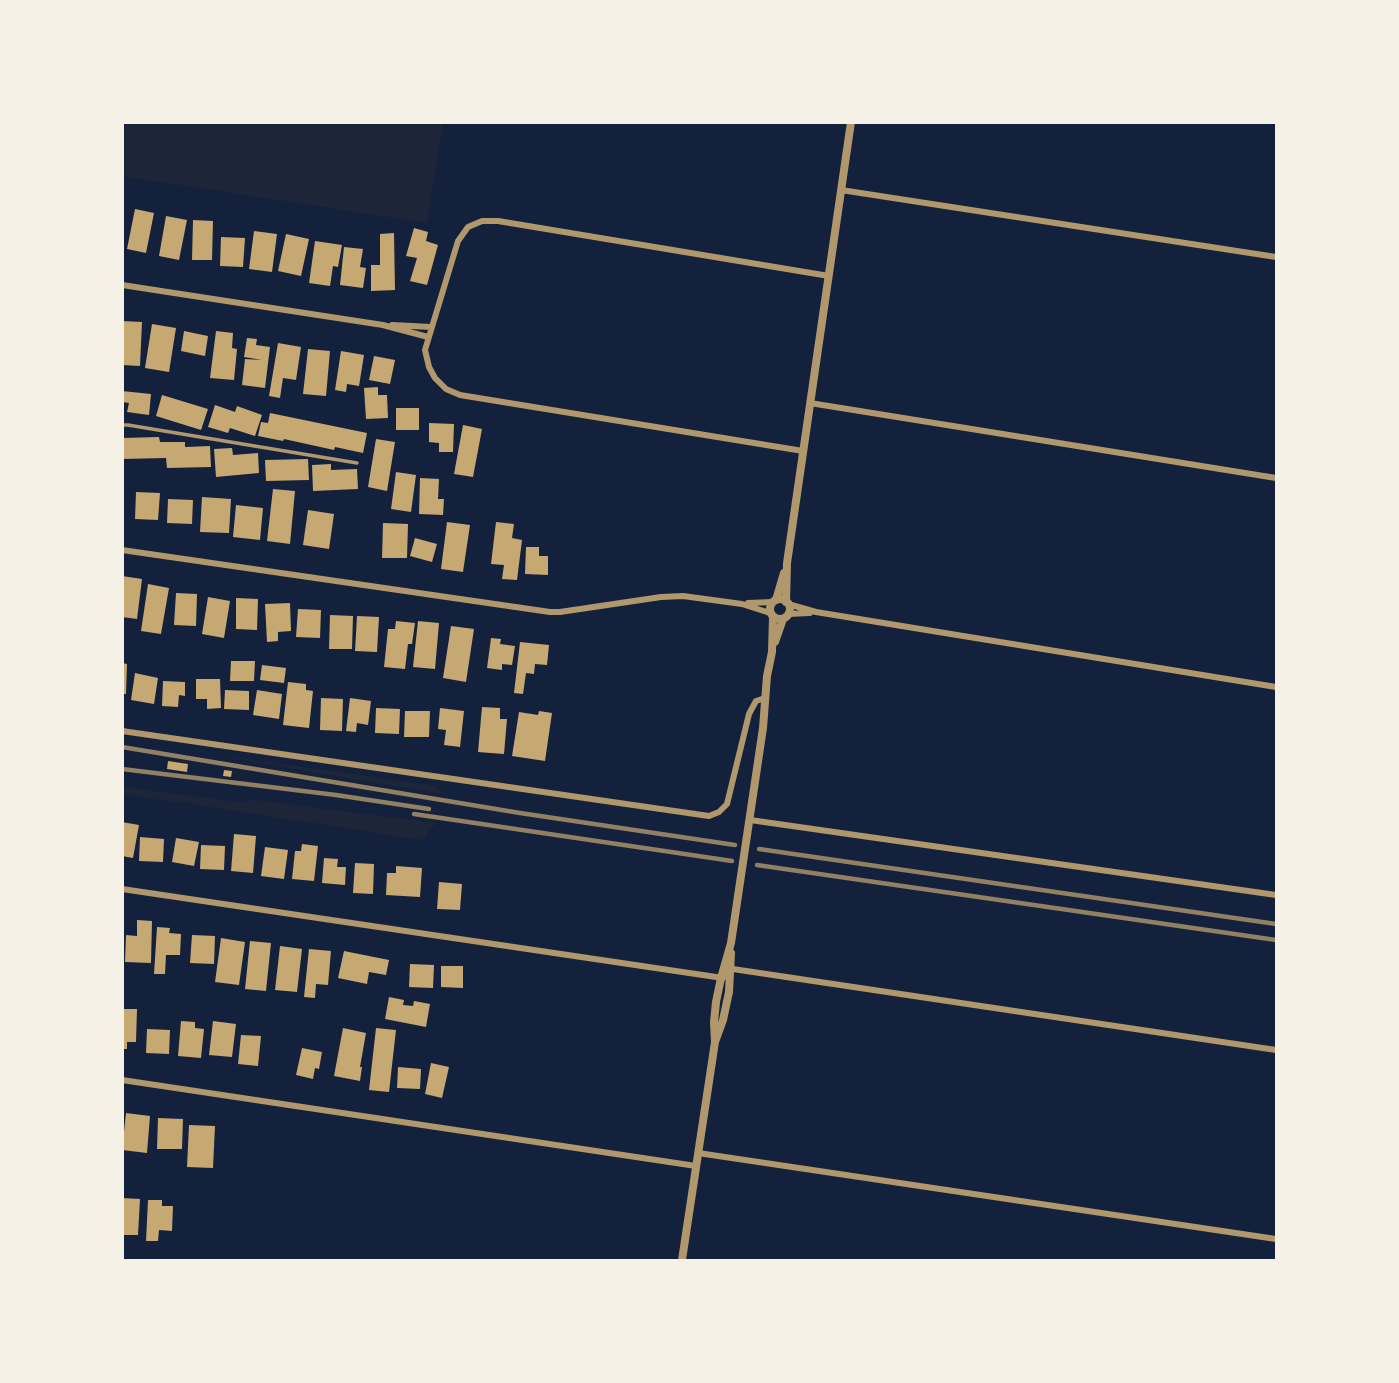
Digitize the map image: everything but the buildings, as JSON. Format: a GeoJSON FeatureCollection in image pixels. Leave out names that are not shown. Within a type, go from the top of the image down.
{"type":"FeatureCollection","features":[{"type":"Feature","properties":{"kind":"street"},"geometry":{"type":"LineString","coordinates":[[772,652],[790,609],[787,603],[787,563],[851,122]]}},
{"type":"Feature","properties":{"kind":"street"},"geometry":{"type":"LineString","coordinates":[[841,190],[1276,257]]}},
{"type":"Feature","properties":{"kind":"street"},"geometry":{"type":"LineString","coordinates":[[803,451],[460,395],[440,384],[429,367],[425,350],[461,236],[474,224],[490,220],[829,276]]}},
{"type":"Feature","properties":{"kind":"street"},"geometry":{"type":"LineString","coordinates":[[122,285],[383,325],[428,337]]}},
{"type":"Feature","properties":{"kind":"street"},"geometry":{"type":"LineString","coordinates":[[383,325],[431,327]]}},
{"type":"Feature","properties":{"kind":"street"},"geometry":{"type":"LineString","coordinates":[[810,403],[1276,478]]}},
{"type":"Feature","properties":{"kind":"street"},"geometry":{"type":"LineString","coordinates":[[122,550],[550,612],[683,596],[742,604],[772,615],[816,612]]}},
{"type":"Feature","properties":{"kind":"street"},"geometry":{"type":"LineString","coordinates":[[682,1261],[715,1042],[714,1022],[726,978],[763,728],[772,652],[770,607],[787,563]]}},
{"type":"Feature","properties":{"kind":"street"},"geometry":{"type":"LineString","coordinates":[[742,604],[782,599],[816,612],[1276,687]]}},
{"type":"Feature","properties":{"kind":"street"},"geometry":{"type":"LineString","coordinates":[[122,731],[709,816],[719,812],[727,804],[749,714],[756,701],[765,698]]}},
{"type":"Feature","properties":{"kind":"street"},"geometry":{"type":"LineString","coordinates":[[750,820],[1276,895]]}},
{"type":"Feature","properties":{"kind":"street"},"geometry":{"type":"LineString","coordinates":[[122,889],[726,978]]}},
{"type":"Feature","properties":{"kind":"street"},"geometry":{"type":"LineString","coordinates":[[727,969],[1276,1049]]}},
{"type":"Feature","properties":{"kind":"street"},"geometry":{"type":"LineString","coordinates":[[122,1080],[696,1166]]}},
{"type":"Feature","properties":{"kind":"street"},"geometry":{"type":"LineString","coordinates":[[698,1153],[1276,1239]]}},
{"type":"Feature","properties":{"kind":"lane"},"geometry":{"type":"LineString","coordinates":[[122,425],[357,463]]}},
{"type":"Feature","properties":{"kind":"shaded area"},"geometry":{"type":"Polygon","coordinates":[[[122,123],[443,123],[427,223],[123,176],[122,123]]]}},
{"type":"Feature","properties":{"kind":"shaded area"},"geometry":{"type":"Polygon","coordinates":[[[193,751],[435,786],[442,794],[317,773],[193,751]]]}},
{"type":"Feature","properties":{"kind":"shaded area"},"geometry":{"type":"Polygon","coordinates":[[[123,787],[246,803],[247,799],[437,823],[423,840],[203,806],[186,801],[173,802],[123,794],[123,787]]]}},
{"type":"Feature","properties":{"kind":"railway"},"geometry":{"type":"LineString","coordinates":[[122,747],[520,813],[735,845]]}},
{"type":"Feature","properties":{"kind":"railway"},"geometry":{"type":"LineString","coordinates":[[122,769],[429,809]]}},
{"type":"Feature","properties":{"kind":"railway"},"geometry":{"type":"LineString","coordinates":[[414,814],[732,861]]}},
{"type":"Feature","properties":{"kind":"railway"},"geometry":{"type":"LineString","coordinates":[[759,849],[1276,924]]}},
{"type":"Feature","properties":{"kind":"railway"},"geometry":{"type":"LineString","coordinates":[[757,865],[1276,940]]}}]}
